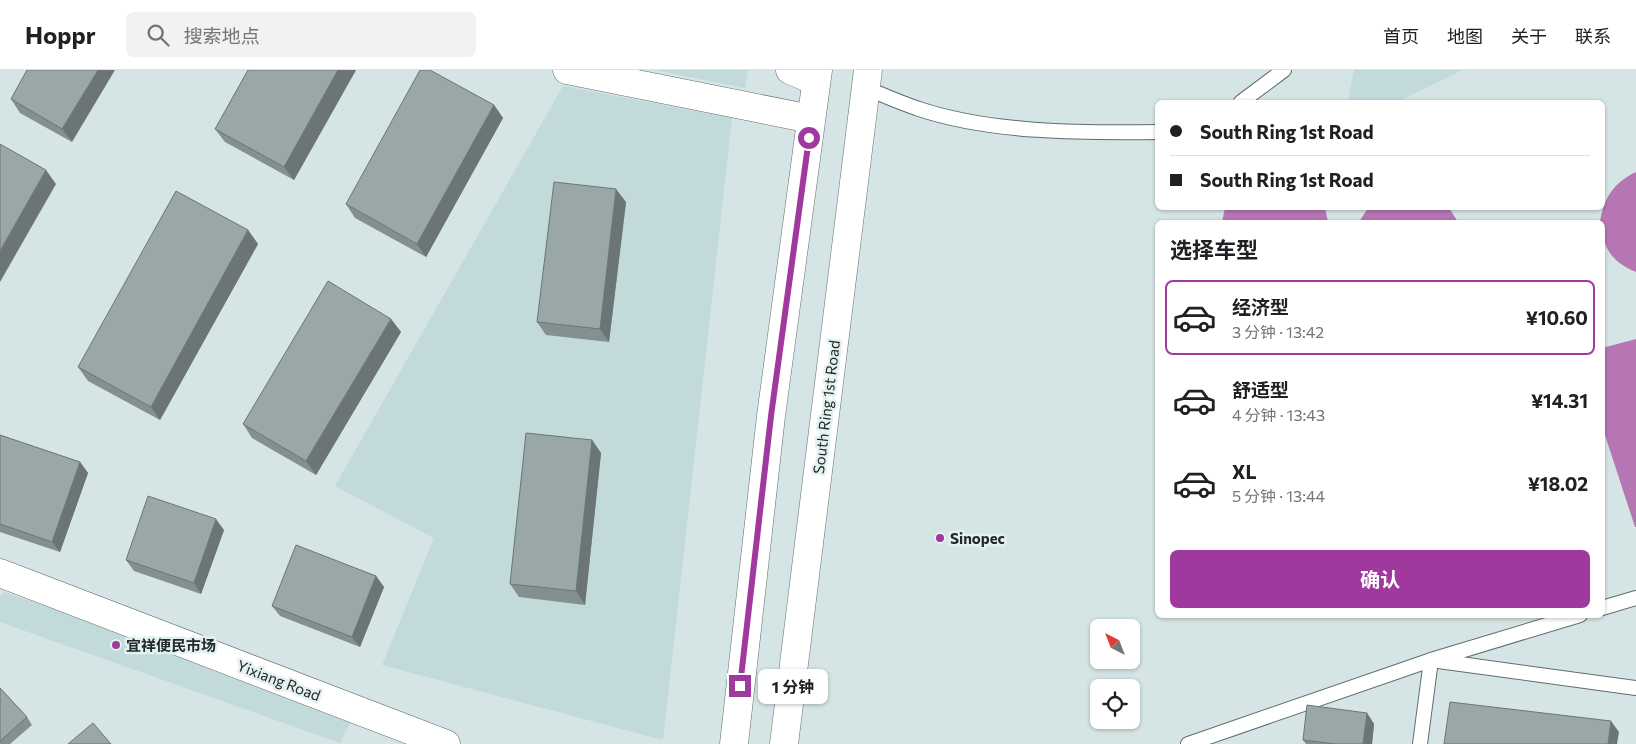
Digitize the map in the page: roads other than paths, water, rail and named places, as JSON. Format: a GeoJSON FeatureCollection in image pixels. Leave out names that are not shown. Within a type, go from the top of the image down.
{"type":"FeatureCollection","features":[{"type":"Feature","properties":{"kind":"main road"},"geometry":{"type":"LineString","coordinates":[[567,70],[811,119]]}},
{"type":"Feature","properties":{"kind":"main road"},"geometry":{"type":"LineString","coordinates":[[734,744],[770,426],[817,75],[790,70]]}},
{"type":"Feature","properties":{"kind":"main road","name":"South Ring 1st Road"},"geometry":{"type":"LineString","coordinates":[[784,744],[867,79]]}},
{"type":"Feature","properties":{"kind":"main road","name":"Yixiang Road"},"geometry":{"type":"LineString","coordinates":[[0,573],[446,744]]}},
{"type":"Feature","properties":{"kind":"lane"},"geometry":{"type":"LineString","coordinates":[[1244,100],[1284,70]]}},
{"type":"Feature","properties":{"kind":"lane"},"geometry":{"type":"LineString","coordinates":[[867,79],[920,109],[975,122],[1097,133],[1155,132]]}},
{"type":"Feature","properties":{"kind":"lane"},"geometry":{"type":"LineString","coordinates":[[1605,607],[1636,598]]}},
{"type":"Feature","properties":{"kind":"lane"},"geometry":{"type":"LineString","coordinates":[[1188,744],[1224,737],[1431,660],[1570,618]]}},
{"type":"Feature","properties":{"kind":"lane"},"geometry":{"type":"LineString","coordinates":[[1431,660],[1636,688]]}},
{"type":"Feature","properties":{"kind":"lane"},"geometry":{"type":"LineString","coordinates":[[1420,744],[1431,660]]}},
{"type":"Feature","properties":{"kind":"place","name":"Sinopec"},"geometry":{"type":"Point","coordinates":[940,538]}},
{"type":"Feature","properties":{"kind":"place","name":"宜祥便民市场"},"geometry":{"type":"Point","coordinates":[116,645]}}]}
